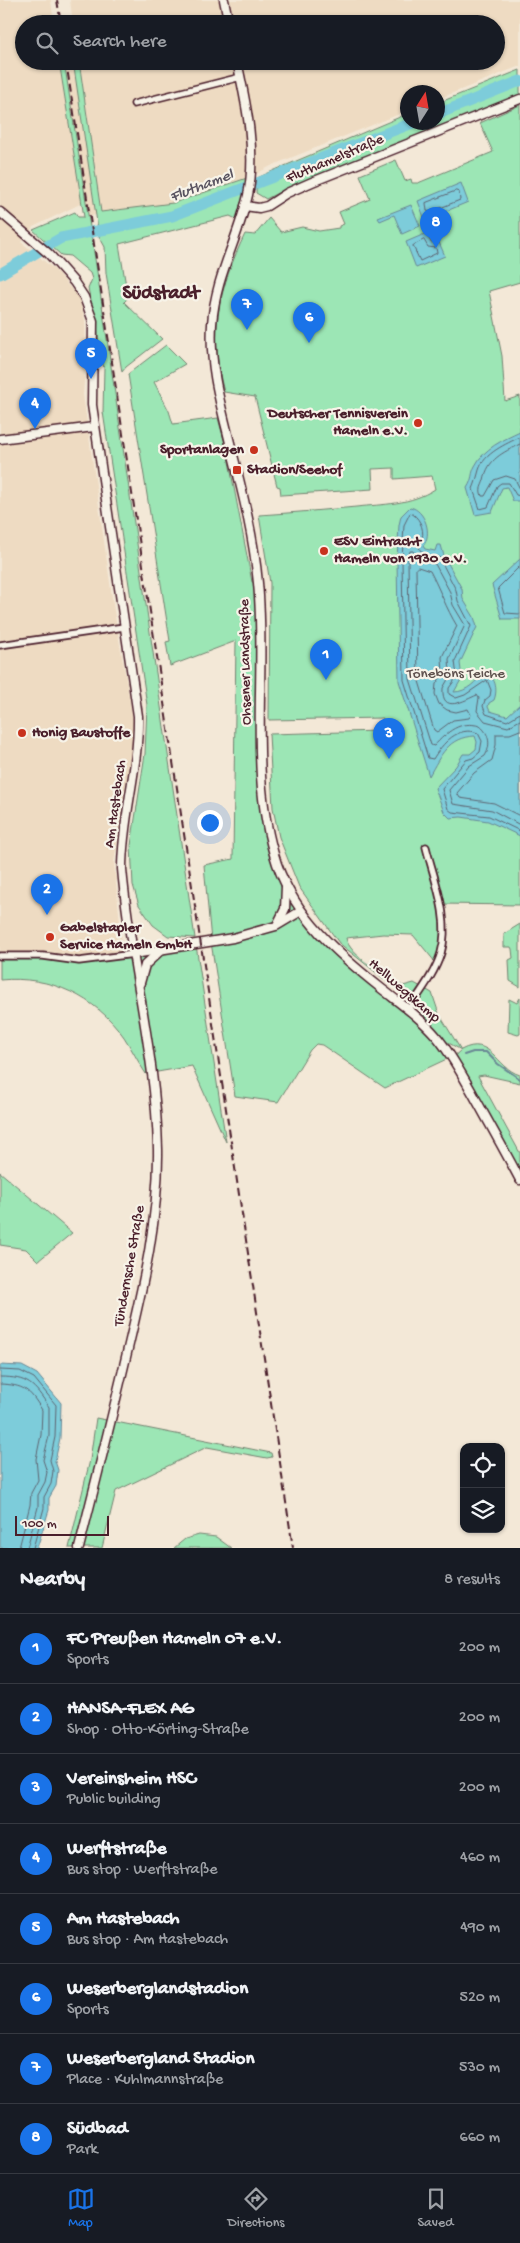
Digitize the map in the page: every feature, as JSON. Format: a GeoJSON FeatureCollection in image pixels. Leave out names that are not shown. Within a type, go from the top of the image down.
{"type":"FeatureCollection","features":[{"type":"Feature","properties":{"kind":"main road"},"geometry":{"type":"LineString","coordinates":[[224,0],[227,15]]}},
{"type":"Feature","properties":{"kind":"main road","name":"Ohsener Landstraße"},"geometry":{"type":"LineString","coordinates":[[239,70],[250,140],[251,179],[246,202],[218,286],[212,338],[213,371],[246,513],[259,591],[261,635],[260,750],[265,811],[277,863],[286,884]]}},
{"type":"Feature","properties":{"kind":"main road","name":"Fluthamelstraße"},"geometry":{"type":"LineString","coordinates":[[246,202],[259,208],[267,206],[287,193],[312,182],[520,99]]}},
{"type":"Feature","properties":{"kind":"main road","name":"Am Hastebach"},"geometry":{"type":"LineString","coordinates":[[0,212],[49,254],[80,290],[93,321],[94,346],[91,379],[94,427],[138,716],[137,756],[122,846],[124,891],[134,954]]}},
{"type":"Feature","properties":{"kind":"main road"},"geometry":{"type":"LineString","coordinates":[[0,439],[94,427]]}},
{"type":"Feature","properties":{"kind":"main road"},"geometry":{"type":"LineString","coordinates":[[276,926],[285,909],[286,884]]}},
{"type":"Feature","properties":{"kind":"main road","name":"Hellwegskamp"},"geometry":{"type":"LineString","coordinates":[[286,884],[301,911],[322,936],[347,960],[409,1009],[436,1036],[452,1058],[520,1180]]}},
{"type":"Feature","properties":{"kind":"main road"},"geometry":{"type":"LineString","coordinates":[[134,954],[233,938],[276,926],[301,911]]}},
{"type":"Feature","properties":{"kind":"main road"},"geometry":{"type":"LineString","coordinates":[[139,993],[145,965],[162,950]]}},
{"type":"Feature","properties":{"kind":"main road","name":"Tündernsche Straße"},"geometry":{"type":"LineString","coordinates":[[79,1548],[141,1294],[154,1220],[158,1149],[156,1112],[134,954]]}},
{"type":"Feature","properties":{"kind":"street"},"geometry":{"type":"LineString","coordinates":[[134,104],[241,77]]}},
{"type":"Feature","properties":{"kind":"street"},"geometry":{"type":"LineString","coordinates":[[0,645],[124,626]]}},
{"type":"Feature","properties":{"kind":"street"},"geometry":{"type":"LineString","coordinates":[[409,1009],[433,973],[441,952],[444,932],[426,847]]}},
{"type":"Feature","properties":{"kind":"street"},"geometry":{"type":"LineString","coordinates":[[0,956],[43,956],[79,961],[134,954]]}},
{"type":"Feature","properties":{"kind":"shaded area"},"geometry":{"type":"Polygon","coordinates":[[[0,0],[51,0],[53,15],[15,15],[15,70],[60,70],[82,203],[33,227],[21,242],[55,270],[79,298],[85,320],[86,353],[83,395],[114,611],[133,718],[133,754],[125,788],[114,863],[124,964],[0,978],[0,0]]]}},
{"type":"Feature","properties":{"kind":"shaded area"},"geometry":{"type":"Polygon","coordinates":[[[70,0],[520,0],[520,66],[445,96],[445,85],[400,85],[400,114],[273,165],[250,177],[173,203],[101,212],[80,70],[505,70],[505,15],[72,15],[70,0]]]}},
{"type":"Feature","properties":{"kind":"shaded area"},"geometry":{"type":"Polygon","coordinates":[[[65,70],[74,70],[96,215],[88,216],[65,70]]]}},
{"type":"Feature","properties":{"kind":"green space"},"geometry":{"type":"Polygon","coordinates":[[[60,70],[65,70],[98,278],[195,938],[168,936],[153,925],[139,905],[133,885],[131,845],[145,754],[147,705],[103,412],[104,368],[99,349],[97,323],[88,289],[92,279],[90,273],[70,256],[61,255],[33,230],[75,212],[78,217],[84,217],[60,70]]]}},
{"type":"Feature","properties":{"kind":"green space"},"geometry":{"type":"Polygon","coordinates":[[[74,70],[80,70],[101,212],[173,203],[250,177],[240,221],[230,216],[119,244],[128,298],[124,302],[162,339],[122,372],[106,273],[105,247],[99,236],[74,70]]]}},
{"type":"Feature","properties":{"kind":"green space"},"geometry":{"type":"Polygon","coordinates":[[[520,70],[520,95],[445,125],[445,100],[520,70]]]}},
{"type":"Feature","properties":{"kind":"green space"},"geometry":{"type":"Polygon","coordinates":[[[520,105],[520,282],[489,291],[502,356],[505,401],[520,396],[520,905],[440,904],[444,932],[436,963],[413,935],[383,934],[346,938],[354,952],[361,959],[388,978],[403,986],[414,983],[432,993],[439,1014],[461,1050],[442,1039],[405,991],[388,982],[339,943],[299,887],[279,837],[273,808],[269,734],[380,731],[383,718],[269,720],[270,583],[259,515],[406,501],[435,489],[432,476],[394,479],[394,468],[372,469],[373,489],[281,495],[280,487],[277,486],[255,397],[224,392],[219,370],[217,330],[219,311],[228,273],[245,234],[255,235],[269,218],[281,232],[302,227],[319,231],[339,228],[339,226],[344,224],[339,212],[370,199],[360,175],[396,160],[405,181],[411,179],[412,183],[418,183],[493,152],[480,123],[520,105]]]}},
{"type":"Feature","properties":{"kind":"green space"},"geometry":{"type":"Polygon","coordinates":[[[400,117],[400,130],[432,130],[291,186],[266,199],[256,193],[257,178],[400,117]]]}},
{"type":"Feature","properties":{"kind":"green space"},"geometry":{"type":"Polygon","coordinates":[[[166,345],[185,364],[154,382],[169,411],[173,424],[218,418],[227,451],[252,582],[258,582],[261,769],[277,863],[301,911],[276,925],[211,941],[204,865],[233,859],[236,641],[170,666],[166,642],[170,641],[128,374],[166,345]]]}},
{"type":"Feature","properties":{"kind":"green space"},"geometry":{"type":"Polygon","coordinates":[[[301,912],[323,939],[408,1009],[451,1057],[385,1088],[322,1045],[316,1044],[310,1050],[278,1102],[235,1096],[211,942],[276,926],[301,912]]]}},
{"type":"Feature","properties":{"kind":"green space"},"geometry":{"type":"Polygon","coordinates":[[[520,924],[520,987],[510,981],[509,960],[513,958],[512,949],[511,947],[504,947],[504,934],[520,924]]]}},
{"type":"Feature","properties":{"kind":"green space"},"geometry":{"type":"Polygon","coordinates":[[[196,945],[226,1142],[192,1066],[146,1074],[124,1037],[113,1023],[86,1000],[54,985],[37,981],[19,979],[0,980],[0,956],[79,962],[196,945]]]}},
{"type":"Feature","properties":{"kind":"green space"},"geometry":{"type":"Polygon","coordinates":[[[520,998],[520,1034],[518,1035],[508,1032],[509,999],[517,1003],[520,998]]]}},
{"type":"Feature","properties":{"kind":"green space"},"geometry":{"type":"Polygon","coordinates":[[[471,1046],[480,1046],[487,1049],[505,1066],[520,1075],[520,1083],[484,1075],[478,1076],[520,1153],[520,1180],[452,1058],[461,1050],[471,1046]]]}},
{"type":"Feature","properties":{"kind":"green space"},"geometry":{"type":"Polygon","coordinates":[[[0,1172],[72,1233],[38,1261],[26,1249],[0,1245],[0,1172]]]}},
{"type":"Feature","properties":{"kind":"green space"},"geometry":{"type":"Polygon","coordinates":[[[96,1418],[271,1453],[272,1457],[267,1458],[207,1447],[116,1491],[102,1548],[69,1548],[90,1460],[96,1418]]]}},
{"type":"Feature","properties":{"kind":"green space"},"geometry":{"type":"Polygon","coordinates":[[[199,1535],[216,1537],[231,1548],[174,1548],[185,1539],[199,1535]]]}},
{"type":"Feature","properties":{"kind":"water"},"geometry":{"type":"Polygon","coordinates":[[[461,183],[468,202],[425,220],[418,201],[461,183]]]}},
{"type":"Feature","properties":{"kind":"water"},"geometry":{"type":"Polygon","coordinates":[[[411,205],[420,226],[402,234],[394,215],[380,221],[378,218],[411,205]]]}},
{"type":"Feature","properties":{"kind":"water"},"geometry":{"type":"Polygon","coordinates":[[[427,233],[431,243],[438,240],[445,256],[416,268],[406,242],[427,233]]]}},
{"type":"Feature","properties":{"kind":"water"},"geometry":{"type":"Polygon","coordinates":[[[520,432],[520,501],[513,501],[507,487],[502,488],[492,512],[475,515],[467,488],[475,466],[489,449],[520,432]]]}},
{"type":"Feature","properties":{"kind":"water","name":"Töneböns Teiche"},"geometry":{"type":"Polygon","coordinates":[[[410,507],[420,513],[426,523],[427,535],[423,546],[425,549],[435,551],[437,545],[441,545],[444,556],[462,589],[463,599],[474,617],[477,627],[460,663],[462,678],[454,692],[467,688],[483,672],[491,676],[496,688],[494,700],[489,703],[490,711],[507,716],[520,704],[520,836],[488,821],[461,817],[450,818],[444,812],[435,788],[456,766],[463,754],[470,754],[476,749],[477,742],[475,736],[458,740],[446,749],[429,776],[399,681],[397,560],[399,525],[401,516],[410,507]]]}},
{"type":"Feature","properties":{"kind":"water"},"geometry":{"type":"Polygon","coordinates":[[[520,559],[520,619],[502,619],[492,585],[520,559]]]}},
{"type":"Feature","properties":{"kind":"water"},"geometry":{"type":"Polygon","coordinates":[[[0,1365],[22,1366],[37,1374],[61,1403],[60,1438],[55,1461],[58,1470],[56,1486],[49,1498],[49,1510],[37,1548],[0,1548],[0,1365]]]}},
{"type":"Feature","properties":{"kind":"waterway","name":"Fluthamel"},"geometry":{"type":"LineString","coordinates":[[445,111],[520,81]]}},
{"type":"Feature","properties":{"kind":"waterway","name":"Fluthamel"},"geometry":{"type":"LineString","coordinates":[[0,274],[61,238],[172,216],[400,128]]}},
{"type":"Feature","properties":{"kind":"waterway"},"geometry":{"type":"LineString","coordinates":[[464,1055],[473,1052],[486,1052],[498,1064],[520,1079]]}},
{"type":"Feature","properties":{"kind":"railway"},"geometry":{"type":"LineString","coordinates":[[57,0],[60,15]]}},
{"type":"Feature","properties":{"kind":"railway"},"geometry":{"type":"LineString","coordinates":[[67,70],[293,1548]]}},
{"type":"Feature","properties":{"kind":"place","name":"Südbad"},"geometry":{"type":"Point","coordinates":[436,248]}},
{"type":"Feature","properties":{"kind":"place","name":"Weserbergland Stadion"},"geometry":{"type":"Point","coordinates":[247,330]}},
{"type":"Feature","properties":{"kind":"place","name":"Weserberglandstadion"},"geometry":{"type":"Point","coordinates":[309,343]}},
{"type":"Feature","properties":{"kind":"place","name":"Am Hastebach"},"geometry":{"type":"Point","coordinates":[91,379]}},
{"type":"Feature","properties":{"kind":"place","name":"Deutscher Tennisverein Hameln e.V."},"geometry":{"type":"Point","coordinates":[418,423]}},
{"type":"Feature","properties":{"kind":"place","name":"Werftstraße"},"geometry":{"type":"Point","coordinates":[35,429]}},
{"type":"Feature","properties":{"kind":"place","name":"Sportanlagen"},"geometry":{"type":"Point","coordinates":[254,450]}},
{"type":"Feature","properties":{"kind":"place","name":"Stadion/Seehof"},"geometry":{"type":"Point","coordinates":[237,470]}},
{"type":"Feature","properties":{"kind":"place","name":"ESV Eintracht Hameln von 1930 e.V."},"geometry":{"type":"Point","coordinates":[324,551]}},
{"type":"Feature","properties":{"kind":"place","name":"FC Preußen Hameln 07 e.V."},"geometry":{"type":"Point","coordinates":[326,680]}},
{"type":"Feature","properties":{"kind":"place","name":"Honig Baustoffe"},"geometry":{"type":"Point","coordinates":[22,733]}},
{"type":"Feature","properties":{"kind":"place","name":"Vereinsheim HSC"},"geometry":{"type":"Point","coordinates":[389,759]}},
{"type":"Feature","properties":{"kind":"place","name":"HANSA-FLEX AG"},"geometry":{"type":"Point","coordinates":[47,915]}},
{"type":"Feature","properties":{"kind":"place","name":"Gabelstapler Service Hameln GmbH"},"geometry":{"type":"Point","coordinates":[50,937]}},
{"type":"Feature","properties":{"kind":"district","name":"Südstadt"},"geometry":{"type":"Point","coordinates":[161,294]}}]}
